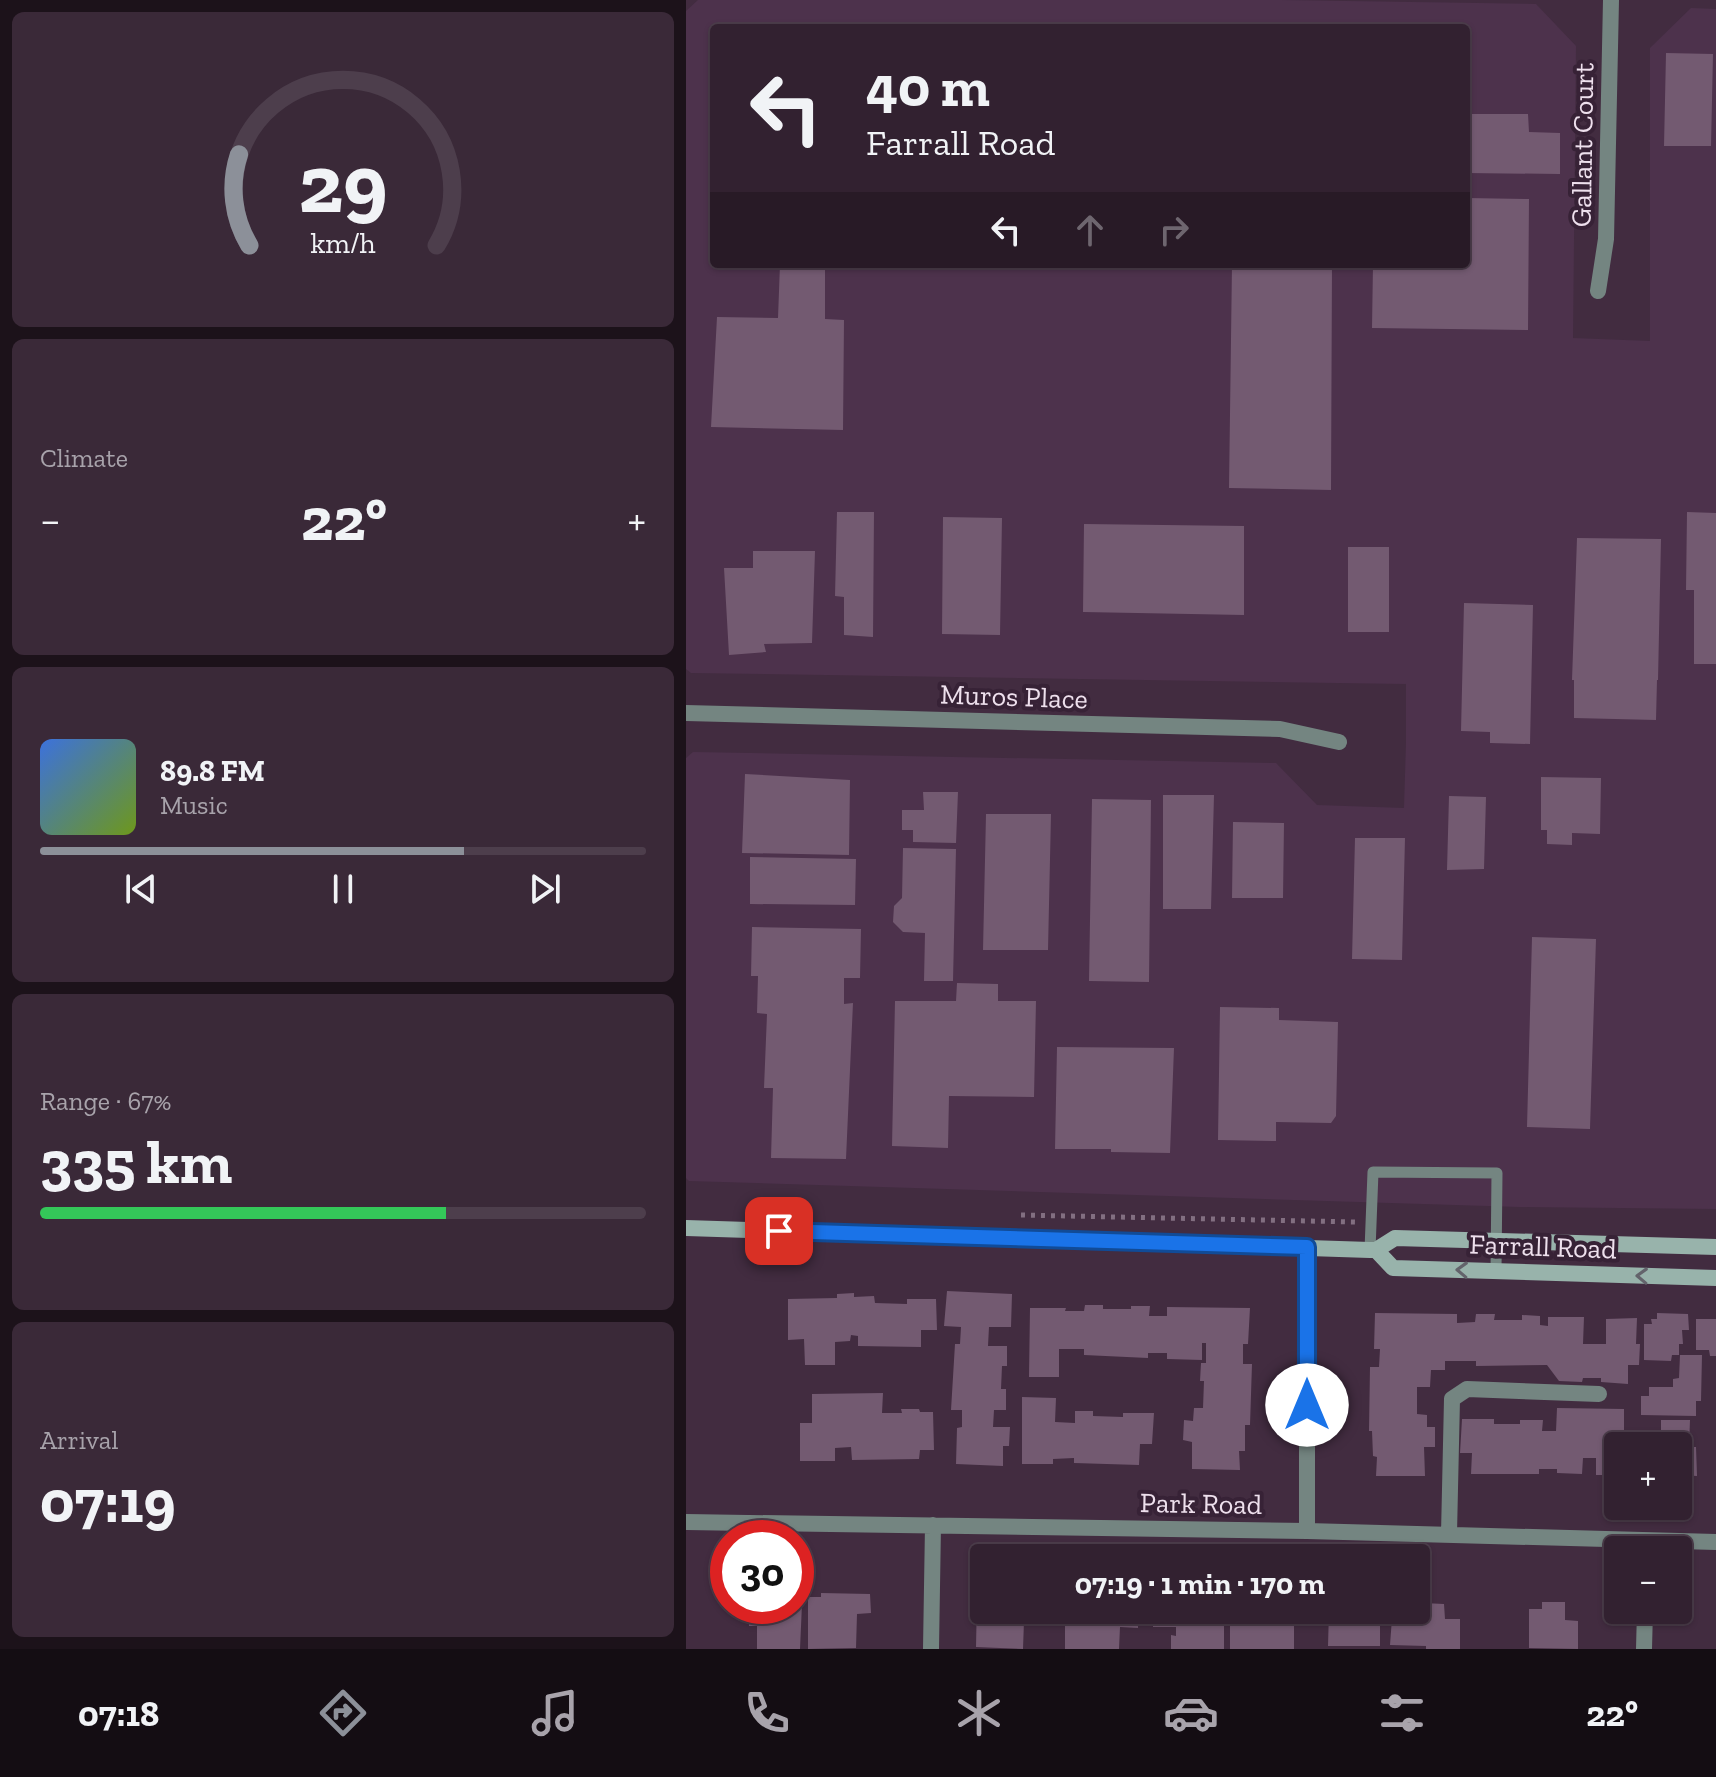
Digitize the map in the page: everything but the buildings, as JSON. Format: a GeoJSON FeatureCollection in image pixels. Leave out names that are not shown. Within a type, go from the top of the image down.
{"type":"FeatureCollection","features":[{"type":"Feature","properties":{"kind":"main road","name":"Farrall Road"},"geometry":{"type":"LineString","coordinates":[[686,1228],[1373,1250],[1395,1238],[1716,1247]]}},
{"type":"Feature","properties":{"kind":"main road","name":"Farrall Road"},"geometry":{"type":"LineString","coordinates":[[1373,1250],[1393,1268],[1716,1278]]}},
{"type":"Feature","properties":{"kind":"street","name":"Gallant Court"},"geometry":{"type":"LineString","coordinates":[[1598,291],[1606,239],[1611,0]]}},
{"type":"Feature","properties":{"kind":"street","name":"Muros Place"},"geometry":{"type":"LineString","coordinates":[[686,713],[1280,729],[1339,742]]}},
{"type":"Feature","properties":{"kind":"street"},"geometry":{"type":"LineString","coordinates":[[1307,1247],[1307,1531]]}},
{"type":"Feature","properties":{"kind":"street"},"geometry":{"type":"LineString","coordinates":[[1449,1534],[1452,1399],[1467,1389],[1599,1394]]}},
{"type":"Feature","properties":{"kind":"street","name":"Park Road"},"geometry":{"type":"LineString","coordinates":[[686,1522],[1449,1534],[1604,1543]]}},
{"type":"Feature","properties":{"kind":"street"},"geometry":{"type":"LineString","coordinates":[[931,1649],[933,1525]]}},
{"type":"Feature","properties":{"kind":"street","name":"Park Road"},"geometry":{"type":"LineString","coordinates":[[1692,1543],[1716,1542]]}},
{"type":"Feature","properties":{"kind":"street"},"geometry":{"type":"LineString","coordinates":[[1644,1649],[1645,1624]]}},
{"type":"Feature","properties":{"kind":"lane"},"geometry":{"type":"LineString","coordinates":[[1373,1250],[1373,1172],[1497,1173],[1496,1271]]}},
{"type":"Feature","properties":{"kind":"path"},"geometry":{"type":"LineString","coordinates":[[1020,1215],[1371,1223]]}},
{"type":"Feature","properties":{"kind":"shaded area"},"geometry":{"type":"Polygon","coordinates":[[[698,0],[1282,0],[1536,4],[1576,46],[1573,338],[1650,341],[1650,48],[1691,8],[1716,9],[1716,1209],[1520,1207],[689,1181],[686,1178],[686,758],[693,752],[1276,763],[1317,805],[1404,808],[1406,684],[691,673],[686,669],[686,11],[698,0]]]}},
{"type":"Feature","properties":{"kind":"route"},"geometry":{"type":"LineString","coordinates":[[779,1231],[1307,1247],[1307,1405]]}}]}
